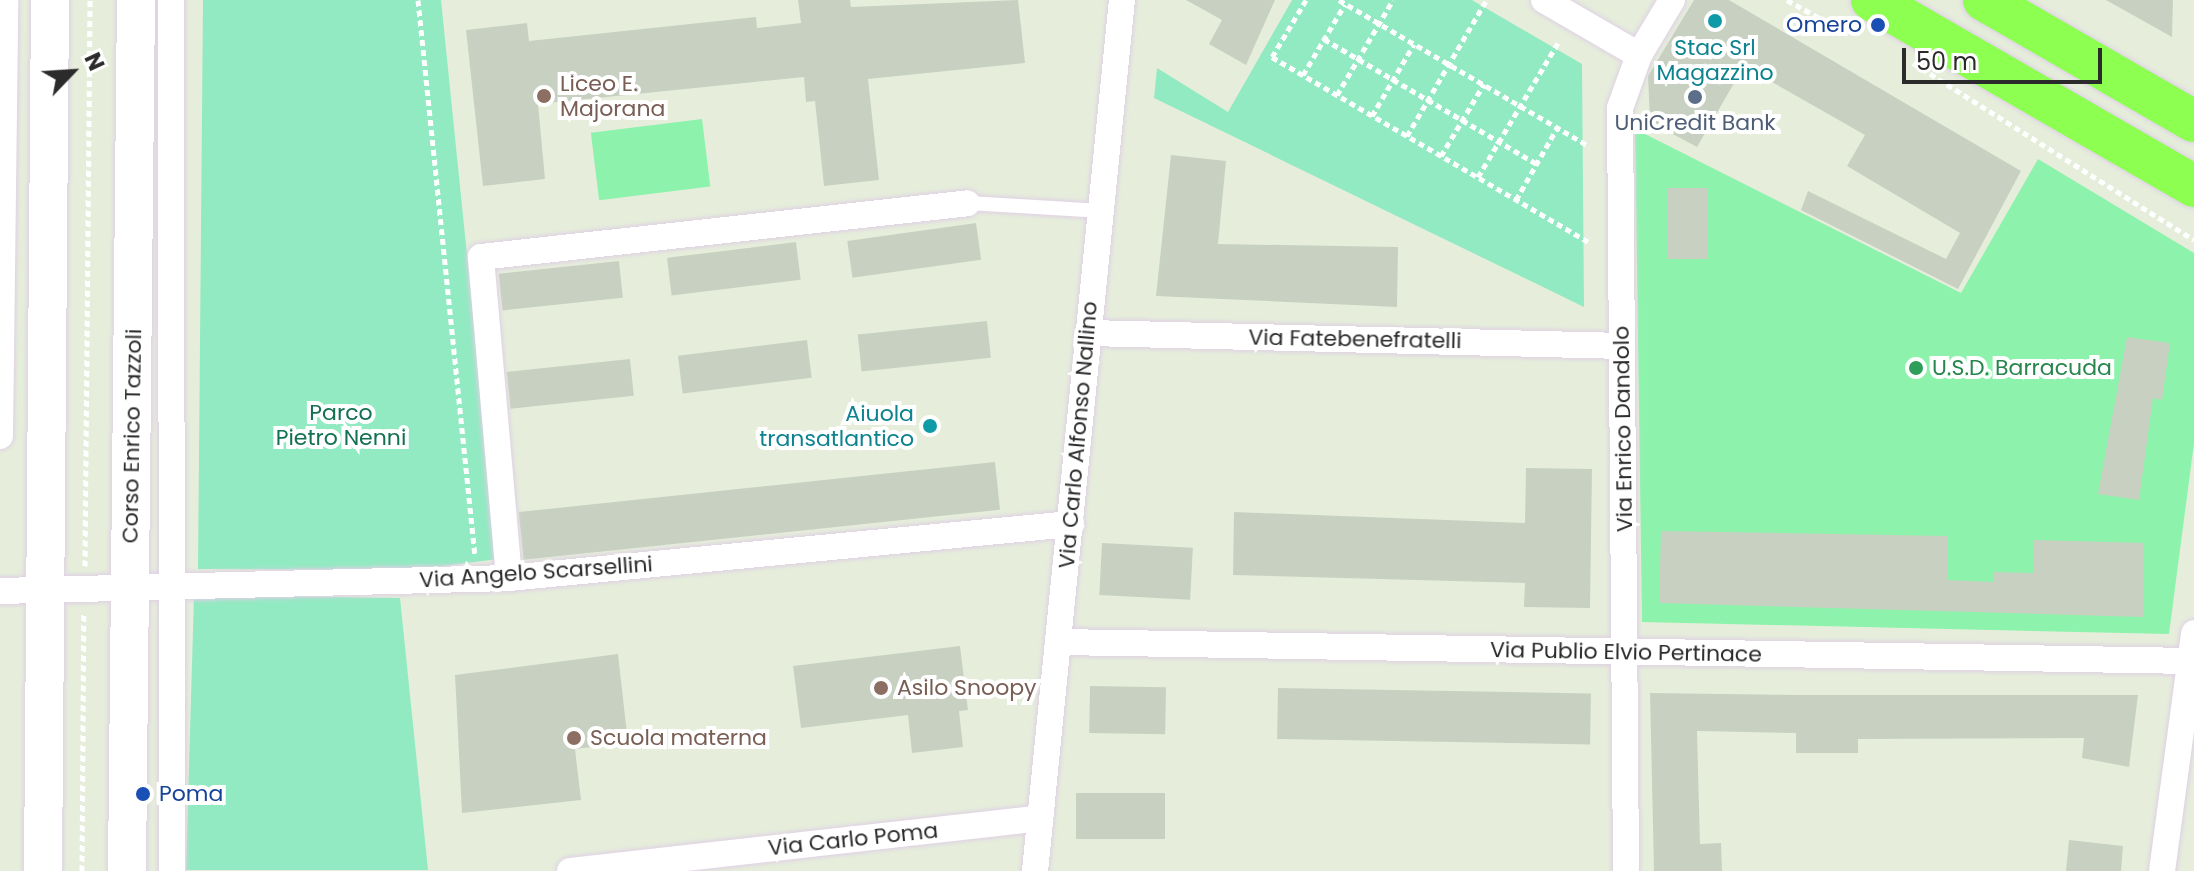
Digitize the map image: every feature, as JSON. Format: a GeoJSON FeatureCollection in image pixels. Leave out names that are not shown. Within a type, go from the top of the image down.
{"type":"FeatureCollection","features":[{"type":"Feature","properties":{"kind":"main road"},"geometry":{"type":"LineString","coordinates":[[1872,0],[2194,186]]}},
{"type":"Feature","properties":{"kind":"main road"},"geometry":{"type":"LineString","coordinates":[[1984,0],[2027,11],[2194,121]]}},
{"type":"Feature","properties":{"kind":"street"},"geometry":{"type":"LineString","coordinates":[[0,436],[5,0]]}},
{"type":"Feature","properties":{"kind":"street"},"geometry":{"type":"LineString","coordinates":[[43,871],[50,0]]}},
{"type":"Feature","properties":{"kind":"street","name":"Corso Enrico Tazzoli"},"geometry":{"type":"LineString","coordinates":[[127,871],[136,0]]}},
{"type":"Feature","properties":{"kind":"street","name":"Corso Enrico Tazzoli"},"geometry":{"type":"LineString","coordinates":[[171,0],[172,871]]}},
{"type":"Feature","properties":{"kind":"street","name":"Via Carlo Alfonso Nallino"},"geometry":{"type":"LineString","coordinates":[[1035,871],[1122,0]]}},
{"type":"Feature","properties":{"kind":"street"},"geometry":{"type":"LineString","coordinates":[[1544,0],[1639,55]]}},
{"type":"Feature","properties":{"kind":"street","name":"Via Enrico Dandolo"},"geometry":{"type":"LineString","coordinates":[[1626,871],[1620,108],[1639,55],[1672,0]]}},
{"type":"Feature","properties":{"kind":"street"},"geometry":{"type":"LineString","coordinates":[[509,578],[481,257],[967,203]]}},
{"type":"Feature","properties":{"kind":"street","name":"Via Fatebenefratelli"},"geometry":{"type":"LineString","coordinates":[[1088,333],[1622,346]]}},
{"type":"Feature","properties":{"kind":"street","name":"Via Angelo Scarsellini"},"geometry":{"type":"LineString","coordinates":[[0,591],[509,578],[1071,524]]}},
{"type":"Feature","properties":{"kind":"street"},"geometry":{"type":"LineString","coordinates":[[2162,871],[2194,633]]}},
{"type":"Feature","properties":{"kind":"street","name":"Via Publio Elvio Pertinace"},"geometry":{"type":"LineString","coordinates":[[1058,642],[2192,661]]}},
{"type":"Feature","properties":{"kind":"street","name":"Via Carlo Poma"},"geometry":{"type":"LineString","coordinates":[[570,871],[1040,818]]}},
{"type":"Feature","properties":{"kind":"lane"},"geometry":{"type":"LineString","coordinates":[[967,203],[1100,211]]}},
{"type":"Feature","properties":{"kind":"path"},"geometry":{"type":"LineString","coordinates":[[82,871],[90,0]]}},
{"type":"Feature","properties":{"kind":"path"},"geometry":{"type":"LineString","coordinates":[[418,0],[477,578]]}},
{"type":"Feature","properties":{"kind":"path"},"geometry":{"type":"LineString","coordinates":[[1306,0],[1272,57],[1590,243]]}},
{"type":"Feature","properties":{"kind":"path"},"geometry":{"type":"LineString","coordinates":[[1337,95],[1393,0]]}},
{"type":"Feature","properties":{"kind":"path"},"geometry":{"type":"LineString","coordinates":[[1407,136],[1486,1]]}},
{"type":"Feature","properties":{"kind":"path"},"geometry":{"type":"LineString","coordinates":[[1303,76],[1342,2],[1589,146]]}},
{"type":"Feature","properties":{"kind":"path"},"geometry":{"type":"LineString","coordinates":[[1324,39],[1537,164]]}},
{"type":"Feature","properties":{"kind":"path"},"geometry":{"type":"LineString","coordinates":[[1478,177],[1558,43]]}},
{"type":"Feature","properties":{"kind":"path"},"geometry":{"type":"LineString","coordinates":[[1372,116],[1414,44]]}},
{"type":"Feature","properties":{"kind":"path"},"geometry":{"type":"LineString","coordinates":[[1441,156],[1484,84]]}},
{"type":"Feature","properties":{"kind":"path"},"geometry":{"type":"LineString","coordinates":[[1516,200],[1558,128]]}},
{"type":"Feature","properties":{"kind":"green space","name":"Parco Pietro Nenni"},"geometry":{"type":"Polygon","coordinates":[[[203,0],[441,0],[498,559],[412,570],[198,569],[203,0]]]}},
{"type":"Feature","properties":{"kind":"green space"},"geometry":{"type":"Polygon","coordinates":[[[1292,0],[1472,0],[1582,64],[1584,307],[1154,98],[1157,68],[1228,112],[1292,0]]]}},
{"type":"Feature","properties":{"kind":"green space"},"geometry":{"type":"Polygon","coordinates":[[[702,119],[710,186],[599,200],[591,133],[702,119]]]}},
{"type":"Feature","properties":{"kind":"green space","name":"U.S.D. Barracuda"},"geometry":{"type":"Polygon","coordinates":[[[1635,129],[1961,293],[2038,159],[2194,253],[2194,443],[2169,634],[1642,622],[1635,129]]]}},
{"type":"Feature","properties":{"kind":"green space"},"geometry":{"type":"Polygon","coordinates":[[[194,595],[400,598],[428,870],[186,870],[194,595]]]}},
{"type":"Feature","properties":{"kind":"building","name":"Liceo E. Majorana"},"geometry":{"type":"Polygon","coordinates":[[[798,0],[850,0],[851,7],[1018,0],[1025,63],[868,79],[879,180],[824,186],[815,101],[806,102],[804,77],[538,104],[545,179],[483,186],[466,30],[527,23],[529,41],[756,17],[757,28],[801,23],[798,0]]]}},
{"type":"Feature","properties":{"kind":"building"},"geometry":{"type":"Polygon","coordinates":[[[1186,0],[1275,0],[1246,65],[1209,44],[1222,20],[1186,0]]]}},
{"type":"Feature","properties":{"kind":"building"},"geometry":{"type":"Polygon","coordinates":[[[1694,0],[1729,0],[2021,171],[1958,289],[1801,210],[1808,191],[1946,259],[1960,233],[1847,166],[1865,135],[1744,66],[1697,147],[1650,122],[1648,76],[1694,0]]]}},
{"type":"Feature","properties":{"kind":"building"},"geometry":{"type":"Polygon","coordinates":[[[2106,0],[2173,0],[2172,37],[2106,0]]]}},
{"type":"Feature","properties":{"kind":"building"},"geometry":{"type":"Polygon","coordinates":[[[1171,155],[1226,161],[1218,244],[1398,247],[1397,307],[1156,296],[1171,155]]]}},
{"type":"Feature","properties":{"kind":"building"},"geometry":{"type":"Polygon","coordinates":[[[1668,188],[1707,188],[1707,259],[1668,259],[1668,188]]]}},
{"type":"Feature","properties":{"kind":"building"},"geometry":{"type":"Polygon","coordinates":[[[976,223],[981,260],[852,278],[847,241],[976,223]]]}},
{"type":"Feature","properties":{"kind":"building"},"geometry":{"type":"Polygon","coordinates":[[[796,242],[801,280],[672,296],[667,258],[796,242]]]}},
{"type":"Feature","properties":{"kind":"building"},"geometry":{"type":"Polygon","coordinates":[[[619,261],[623,298],[503,310],[499,274],[619,261]]]}},
{"type":"Feature","properties":{"kind":"building"},"geometry":{"type":"Polygon","coordinates":[[[987,321],[991,358],[862,371],[858,335],[987,321]]]}},
{"type":"Feature","properties":{"kind":"building"},"geometry":{"type":"Polygon","coordinates":[[[2127,337],[2170,343],[2162,400],[2153,398],[2139,500],[2098,494],[2127,337]]]}},
{"type":"Feature","properties":{"kind":"building"},"geometry":{"type":"Polygon","coordinates":[[[807,340],[812,378],[683,394],[678,356],[807,340]]]}},
{"type":"Feature","properties":{"kind":"building"},"geometry":{"type":"Polygon","coordinates":[[[630,359],[634,396],[511,409],[507,372],[630,359]]]}},
{"type":"Feature","properties":{"kind":"building"},"geometry":{"type":"Polygon","coordinates":[[[995,462],[1000,510],[524,560],[519,512],[995,462]]]}},
{"type":"Feature","properties":{"kind":"building"},"geometry":{"type":"Polygon","coordinates":[[[1526,468],[1592,469],[1590,608],[1524,607],[1525,583],[1233,575],[1234,512],[1525,523],[1526,468]]]}},
{"type":"Feature","properties":{"kind":"building"},"geometry":{"type":"Polygon","coordinates":[[[1661,531],[1948,536],[1947,580],[1993,582],[1993,572],[2033,573],[2034,540],[2144,543],[2143,617],[1659,603],[1661,531]]]}},
{"type":"Feature","properties":{"kind":"building"},"geometry":{"type":"Polygon","coordinates":[[[1102,543],[1193,548],[1190,600],[1099,595],[1102,543]]]}},
{"type":"Feature","properties":{"kind":"building","name":"Asilo Snoopy"},"geometry":{"type":"Polygon","coordinates":[[[960,646],[968,710],[959,711],[963,747],[912,753],[908,715],[801,728],[793,666],[960,646]]]}},
{"type":"Feature","properties":{"kind":"building","name":"Scuola materna"},"geometry":{"type":"Polygon","coordinates":[[[618,654],[628,743],[575,749],[581,800],[462,813],[455,675],[618,654]]]}},
{"type":"Feature","properties":{"kind":"building"},"geometry":{"type":"Polygon","coordinates":[[[1090,686],[1166,687],[1165,734],[1089,733],[1090,686]]]}},
{"type":"Feature","properties":{"kind":"building"},"geometry":{"type":"Polygon","coordinates":[[[1278,688],[1591,693],[1590,744],[1277,739],[1278,688]]]}},
{"type":"Feature","properties":{"kind":"building"},"geometry":{"type":"Polygon","coordinates":[[[1650,693],[2138,695],[2129,767],[2082,758],[2084,738],[1858,739],[1858,753],[1796,753],[1796,733],[1697,731],[1700,844],[1721,843],[1722,871],[1654,871],[1650,693]]]}},
{"type":"Feature","properties":{"kind":"building"},"geometry":{"type":"Polygon","coordinates":[[[1076,793],[1165,793],[1165,839],[1076,839],[1076,793]]]}},
{"type":"Feature","properties":{"kind":"building"},"geometry":{"type":"Polygon","coordinates":[[[2069,840],[2123,846],[2121,871],[2066,871],[2069,840]]]}},
{"type":"Feature","properties":{"kind":"place","name":"Stac Srl Magazzino"},"geometry":{"type":"Point","coordinates":[1715,21]}},
{"type":"Feature","properties":{"kind":"place","name":"Omero"},"geometry":{"type":"Point","coordinates":[1878,25]}},
{"type":"Feature","properties":{"kind":"place","name":"Liceo E. Majorana"},"geometry":{"type":"Point","coordinates":[544,96]}},
{"type":"Feature","properties":{"kind":"place","name":"UniCredit Bank"},"geometry":{"type":"Point","coordinates":[1695,97]}},
{"type":"Feature","properties":{"kind":"place","name":"U.S.D. Barracuda"},"geometry":{"type":"Point","coordinates":[1916,368]}},
{"type":"Feature","properties":{"kind":"place","name":"Aiuola transatlantico"},"geometry":{"type":"Point","coordinates":[930,426]}},
{"type":"Feature","properties":{"kind":"place","name":"Asilo Snoopy"},"geometry":{"type":"Point","coordinates":[881,688]}},
{"type":"Feature","properties":{"kind":"place","name":"Scuola materna"},"geometry":{"type":"Point","coordinates":[574,738]}},
{"type":"Feature","properties":{"kind":"place","name":"Poma"},"geometry":{"type":"Point","coordinates":[143,794]}}]}
